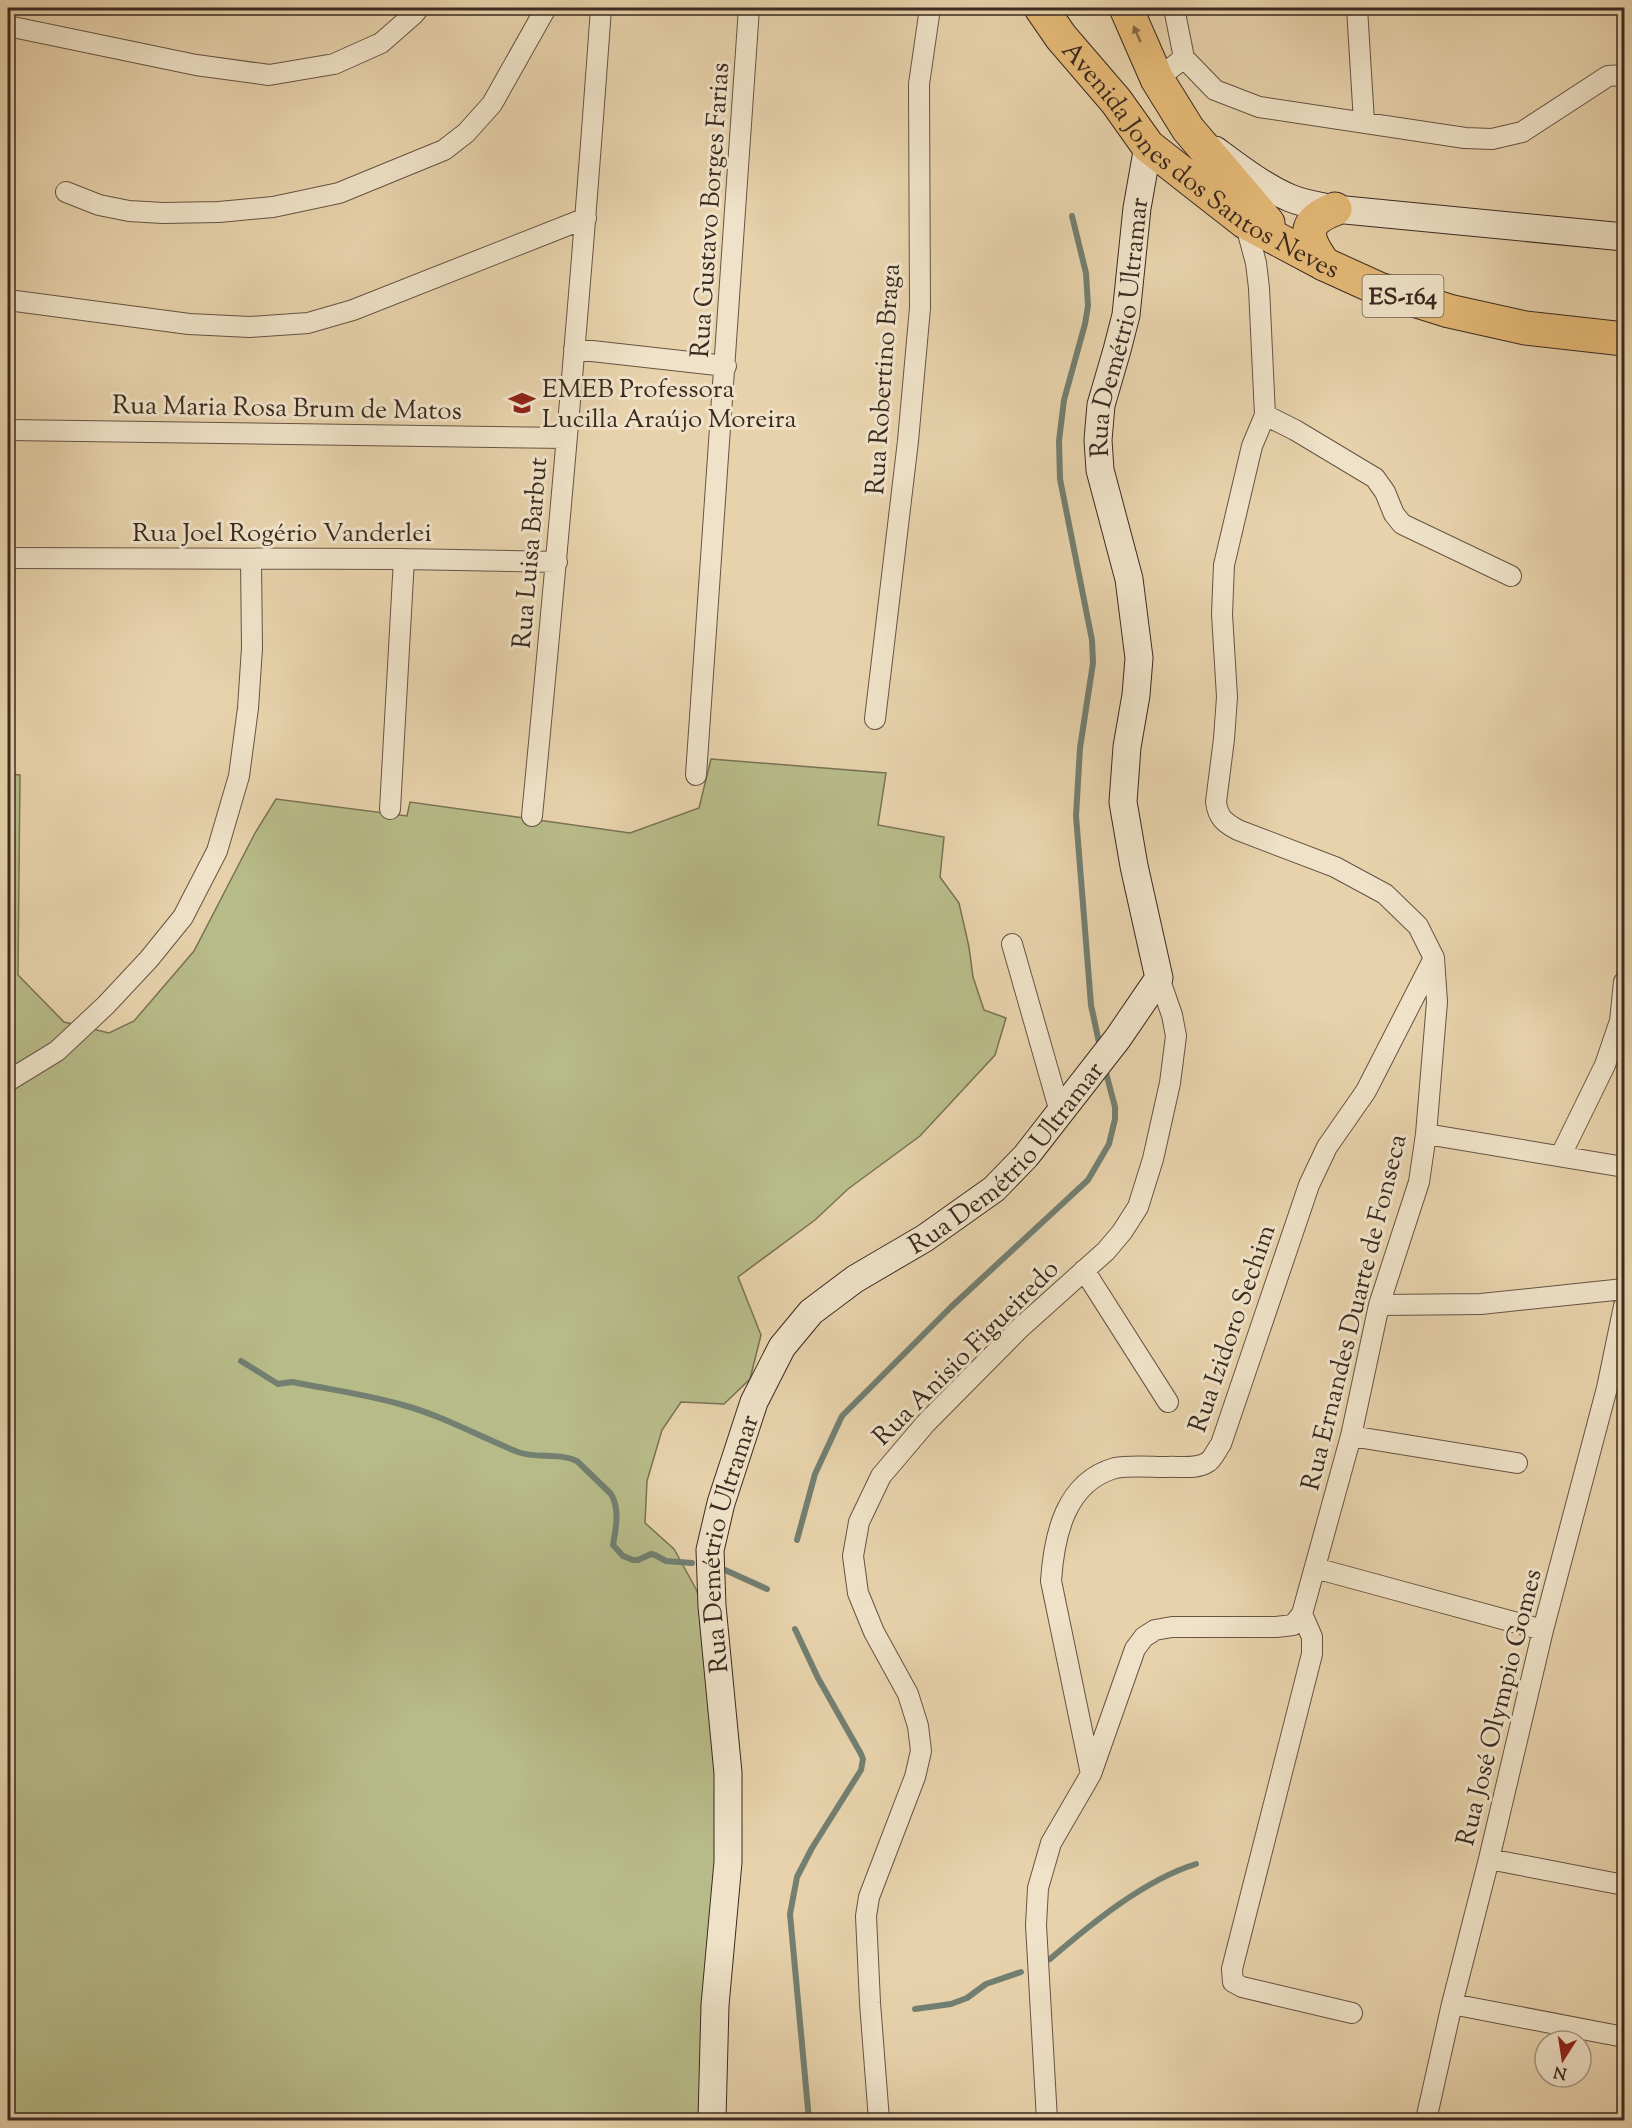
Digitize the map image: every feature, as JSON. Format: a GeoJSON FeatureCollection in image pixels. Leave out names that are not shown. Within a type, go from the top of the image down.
{"type":"FeatureCollection","features":[{"type":"Feature","properties":{"kind":"highway","name":"Avenida Jones dos Santos Neves"},"geometry":{"type":"LineString","coordinates":[[1041,8],[1061,37],[1116,101],[1148,146],[1245,222],[1324,264],[1379,289],[1449,310],[1525,328],[1624,339]]}},
{"type":"Feature","properties":{"kind":"highway","name":"ES-164"},"geometry":{"type":"LineString","coordinates":[[1126,8],[1157,79],[1188,129],[1287,245]]}},
{"type":"Feature","properties":{"kind":"highway"},"geometry":{"type":"LineString","coordinates":[[1116,101],[1143,117],[1237,187]]}},
{"type":"Feature","properties":{"kind":"highway"},"geometry":{"type":"LineString","coordinates":[[1324,264],[1314,250],[1310,233],[1315,220],[1320,215],[1335,209]]}},
{"type":"Feature","properties":{"kind":"street"},"geometry":{"type":"LineString","coordinates":[[8,26],[196,65],[269,75],[334,64],[381,43],[419,8]]}},
{"type":"Feature","properties":{"kind":"street"},"geometry":{"type":"LineString","coordinates":[[66,192],[99,205],[129,211],[163,213],[219,212],[273,207],[339,193],[444,150],[466,133],[492,104],[546,8]]}},
{"type":"Feature","properties":{"kind":"street","name":"Rua Luisa Barbut"},"geometry":{"type":"LineString","coordinates":[[532,816],[557,562],[601,8]]}},
{"type":"Feature","properties":{"kind":"street","name":"Rua Gustavo Borges Farias"},"geometry":{"type":"LineString","coordinates":[[696,775],[749,8]]}},
{"type":"Feature","properties":{"kind":"street","name":"Rua Robertino Braga"},"geometry":{"type":"LineString","coordinates":[[875,719],[908,441],[920,308],[919,84],[930,8]]}},
{"type":"Feature","properties":{"kind":"street"},"geometry":{"type":"LineString","coordinates":[[1174,8],[1184,58],[1215,90],[1259,107],[1466,138],[1492,139],[1522,132],[1608,76],[1624,75]]}},
{"type":"Feature","properties":{"kind":"street"},"geometry":{"type":"LineString","coordinates":[[1357,8],[1364,122]]}},
{"type":"Feature","properties":{"kind":"street"},"geometry":{"type":"LineString","coordinates":[[1157,79],[1184,58]]}},
{"type":"Feature","properties":{"kind":"street"},"geometry":{"type":"LineString","coordinates":[[1188,129],[1253,177],[1289,197]]}},
{"type":"Feature","properties":{"kind":"street","name":"Rua Demétrio Ultramar"},"geometry":{"type":"LineString","coordinates":[[712,2121],[715,2005],[728,1851],[728,1773],[712,1606],[710,1550],[721,1503],[754,1402],[782,1347],[811,1312],[855,1279],[925,1238],[994,1189],[1026,1156],[1093,1071],[1159,978],[1134,866],[1123,802],[1127,747],[1136,695],[1139,658],[1129,579],[1100,470],[1098,440],[1101,405],[1126,315],[1137,208],[1148,146]]}},
{"type":"Feature","properties":{"kind":"street"},"geometry":{"type":"LineString","coordinates":[[1237,187],[1335,209],[1624,237]]}},
{"type":"Feature","properties":{"kind":"street"},"geometry":{"type":"LineString","coordinates":[[8,300],[189,324],[250,327],[308,323],[353,310],[586,218]]}},
{"type":"Feature","properties":{"kind":"street","name":"Rua Ernandes Duarte de Fonseca"},"geometry":{"type":"LineString","coordinates":[[1245,222],[1256,263],[1259,288],[1265,415],[1252,446],[1224,565],[1222,614],[1227,697],[1216,802],[1217,812],[1224,822],[1238,830],[1335,867],[1385,894],[1418,926],[1434,958],[1437,1002],[1426,1134],[1419,1182],[1378,1305],[1351,1436],[1302,1614]]}},
{"type":"Feature","properties":{"kind":"street"},"geometry":{"type":"LineString","coordinates":[[574,349],[726,366]]}},
{"type":"Feature","properties":{"kind":"street"},"geometry":{"type":"LineString","coordinates":[[1265,415],[1295,430],[1375,478],[1385,492],[1394,514],[1402,524],[1511,576]]}},
{"type":"Feature","properties":{"kind":"street","name":"Rua Maria Rosa Brum de Matos"},"geometry":{"type":"LineString","coordinates":[[8,430],[566,438]]}},
{"type":"Feature","properties":{"kind":"street","name":"Rua Joel Rogério Vanderlei"},"geometry":{"type":"LineString","coordinates":[[8,558],[404,559],[557,562]]}},
{"type":"Feature","properties":{"kind":"street"},"geometry":{"type":"LineString","coordinates":[[390,809],[404,559]]}},
{"type":"Feature","properties":{"kind":"street"},"geometry":{"type":"LineString","coordinates":[[8,1081],[57,1051],[106,1005],[149,959],[183,916],[217,851],[239,777],[248,708],[252,648],[251,560]]}},
{"type":"Feature","properties":{"kind":"street"},"geometry":{"type":"LineString","coordinates":[[1012,944],[1060,1112]]}},
{"type":"Feature","properties":{"kind":"street","name":"Rua Izidoro Sechim"},"geometry":{"type":"LineString","coordinates":[[1091,1774],[1051,1581],[1053,1550],[1061,1522],[1072,1500],[1090,1481],[1107,1472],[1116,1468],[1191,1467],[1208,1462],[1221,1444],[1309,1185],[1327,1147],[1366,1091],[1434,958]]}},
{"type":"Feature","properties":{"kind":"street","name":"Rua Anisio Figueiredo"},"geometry":{"type":"LineString","coordinates":[[879,2121],[866,1916],[869,1897],[915,1778],[921,1751],[918,1726],[908,1694],[874,1632],[858,1593],[854,1556],[859,1522],[880,1476],[926,1423],[1020,1328],[1122,1232],[1138,1207],[1153,1159],[1170,1083],[1176,1036],[1173,1015],[1159,978]]}},
{"type":"Feature","properties":{"kind":"street"},"geometry":{"type":"LineString","coordinates":[[1561,1155],[1605,1065],[1620,1021],[1624,982]]}},
{"type":"Feature","properties":{"kind":"street"},"geometry":{"type":"LineString","coordinates":[[1426,1134],[1624,1167]]}},
{"type":"Feature","properties":{"kind":"street"},"geometry":{"type":"LineString","coordinates":[[1084,1270],[1168,1402]]}},
{"type":"Feature","properties":{"kind":"street"},"geometry":{"type":"LineString","coordinates":[[1378,1305],[1481,1304],[1624,1289]]}},
{"type":"Feature","properties":{"kind":"street","name":"Rua José Olympio Gomes"},"geometry":{"type":"LineString","coordinates":[[1426,2121],[1452,2004],[1544,1630],[1607,1388],[1624,1306]]}},
{"type":"Feature","properties":{"kind":"street"},"geometry":{"type":"LineString","coordinates":[[1351,1436],[1517,1462]]}},
{"type":"Feature","properties":{"kind":"street"},"geometry":{"type":"LineString","coordinates":[[1315,1568],[1544,1630]]}},
{"type":"Feature","properties":{"kind":"street"},"geometry":{"type":"LineString","coordinates":[[1047,2121],[1036,1925],[1038,1888],[1051,1843],[1091,1774],[1135,1649],[1144,1637],[1155,1630],[1172,1627],[1276,1628],[1293,1625],[1302,1614],[1311,1637],[1312,1654],[1232,1969],[1233,1982],[1242,1987],[1352,2013]]}},
{"type":"Feature","properties":{"kind":"street"},"geometry":{"type":"LineString","coordinates":[[1489,1859],[1624,1885]]}},
{"type":"Feature","properties":{"kind":"street"},"geometry":{"type":"LineString","coordinates":[[1452,2004],[1624,2037]]}},
{"type":"Feature","properties":{"kind":"green space"},"geometry":{"type":"Polygon","coordinates":[[[711,759],[886,773],[878,825],[944,837],[940,877],[959,903],[973,977],[984,1010],[1006,1018],[995,1055],[920,1136],[848,1189],[815,1220],[738,1277],[761,1335],[750,1379],[724,1404],[681,1402],[662,1430],[647,1481],[645,1523],[674,1549],[696,1589],[714,1640],[721,1849],[701,2120],[8,2120],[8,774],[20,775],[18,975],[64,1022],[109,1033],[134,1021],[194,951],[255,833],[276,799],[407,816],[410,802],[630,833],[699,808],[711,759]]]}},
{"type":"Feature","properties":{"kind":"waterway"},"geometry":{"type":"LineString","coordinates":[[1072,216],[1086,273],[1088,306],[1064,400],[1059,441],[1060,479],[1092,640],[1093,663],[1080,748],[1076,816],[1091,1005],[1100,1047]]}},
{"type":"Feature","properties":{"kind":"waterway"},"geometry":{"type":"LineString","coordinates":[[797,1540],[815,1474],[842,1416],[951,1307],[1088,1180],[1109,1144],[1115,1119],[1115,1107],[1105,1069]]}},
{"type":"Feature","properties":{"kind":"waterway"},"geometry":{"type":"LineString","coordinates":[[241,1361],[278,1384],[292,1382],[391,1402],[432,1415],[518,1452],[570,1458],[577,1461],[611,1494],[614,1500],[616,1525],[613,1545],[623,1556],[638,1560],[651,1554],[666,1561],[692,1563]]}},
{"type":"Feature","properties":{"kind":"waterway"},"geometry":{"type":"LineString","coordinates":[[725,1570],[767,1589]]}},
{"type":"Feature","properties":{"kind":"waterway"},"geometry":{"type":"LineString","coordinates":[[795,1629],[818,1678],[863,1759],[861,1770],[812,1848],[797,1877],[790,1914],[809,2120]]}},
{"type":"Feature","properties":{"kind":"waterway"},"geometry":{"type":"LineString","coordinates":[[1050,1959],[1119,1904],[1176,1871],[1196,1864]]}},
{"type":"Feature","properties":{"kind":"waterway"},"geometry":{"type":"LineString","coordinates":[[915,2009],[951,2004],[967,1998],[986,1984],[1021,1972]]}},
{"type":"Feature","properties":{"kind":"place","name":"EMEB Professora Lucilla Araújo Moreira"},"geometry":{"type":"Point","coordinates":[522,403]}}]}
